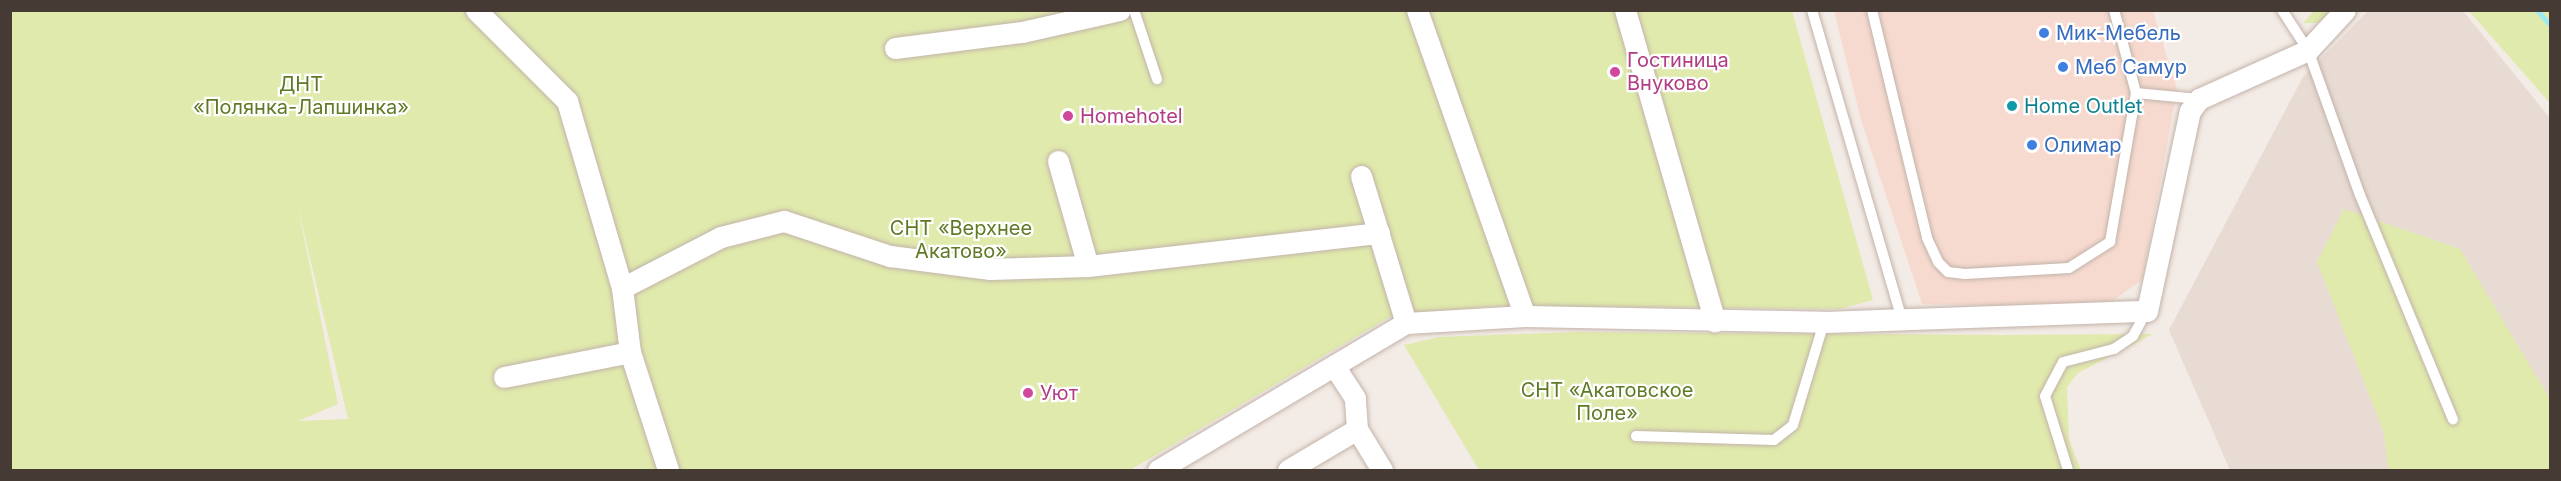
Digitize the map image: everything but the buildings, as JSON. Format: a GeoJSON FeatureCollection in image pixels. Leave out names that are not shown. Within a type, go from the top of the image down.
{"type":"FeatureCollection","features":[{"type":"Feature","properties":{"kind":"street"},"geometry":{"type":"LineString","coordinates":[[476,10],[567,101],[622,288],[630,352],[668,471]]}},
{"type":"Feature","properties":{"kind":"street"},"geometry":{"type":"LineString","coordinates":[[895,48],[1022,32],[1120,10]]}},
{"type":"Feature","properties":{"kind":"street"},"geometry":{"type":"LineString","coordinates":[[1417,10],[1525,316]]}},
{"type":"Feature","properties":{"kind":"street"},"geometry":{"type":"LineString","coordinates":[[1625,10],[1715,321]]}},
{"type":"Feature","properties":{"kind":"street"},"geometry":{"type":"LineString","coordinates":[[1158,471],[1406,323],[1525,316],[1824,322],[2147,311],[2165,207],[2190,111],[2199,99],[2308,50],[2345,10]]}},
{"type":"Feature","properties":{"kind":"street"},"geometry":{"type":"LineString","coordinates":[[1058,161],[1088,266]]}},
{"type":"Feature","properties":{"kind":"street"},"geometry":{"type":"LineString","coordinates":[[1361,176],[1406,323]]}},
{"type":"Feature","properties":{"kind":"street"},"geometry":{"type":"LineString","coordinates":[[622,288],[721,237],[784,221],[890,256],[947,266],[1088,266],[1379,233]]}},
{"type":"Feature","properties":{"kind":"street"},"geometry":{"type":"LineString","coordinates":[[504,377],[630,352]]}},
{"type":"Feature","properties":{"kind":"street"},"geometry":{"type":"LineString","coordinates":[[1334,366],[1356,398],[1357,429],[1382,471]]}},
{"type":"Feature","properties":{"kind":"street"},"geometry":{"type":"LineString","coordinates":[[1288,471],[1357,429]]}},
{"type":"Feature","properties":{"kind":"lane"},"geometry":{"type":"LineString","coordinates":[[1134,10],[1157,79]]}},
{"type":"Feature","properties":{"kind":"lane"},"geometry":{"type":"LineString","coordinates":[[1812,10],[1902,319]]}},
{"type":"Feature","properties":{"kind":"lane"},"geometry":{"type":"LineString","coordinates":[[1872,10],[1927,238],[1948,272],[2069,268],[2100,253],[2117,225],[2136,93],[2114,10]]}},
{"type":"Feature","properties":{"kind":"lane"},"geometry":{"type":"LineString","coordinates":[[2282,10],[2308,50],[2360,195],[2453,420]]}},
{"type":"Feature","properties":{"kind":"lane"},"geometry":{"type":"LineString","coordinates":[[2136,93],[2199,99]]}},
{"type":"Feature","properties":{"kind":"lane"},"geometry":{"type":"LineString","coordinates":[[2068,471],[2045,396],[2063,362],[2114,349],[2133,336],[2147,311]]}},
{"type":"Feature","properties":{"kind":"lane"},"geometry":{"type":"LineString","coordinates":[[1636,436],[1774,440],[1793,425],[1824,322]]}},
{"type":"Feature","properties":{"kind":"shaded area"},"geometry":{"type":"Polygon","coordinates":[[[1834,11],[2153,11],[2177,89],[2143,279],[2104,307],[1922,304],[1861,120],[1834,11]]]}},
{"type":"Feature","properties":{"kind":"shaded area"},"geometry":{"type":"Polygon","coordinates":[[[2368,11],[2463,11],[2550,118],[2550,430],[2510,470],[2230,470],[2169,330],[2303,77],[2368,11]]]}},
{"type":"Feature","properties":{"kind":"green space","name":"СНТ «Верхнее Акатово»"},"geometry":{"type":"Polygon","coordinates":[[[10,11],[1792,11],[1873,300],[1839,309],[1496,306],[1393,315],[1130,470],[11,470],[10,11]],[[297,203],[338,404],[298,421],[348,419],[297,203]]]}},
{"type":"Feature","properties":{"kind":"green space"},"geometry":{"type":"Polygon","coordinates":[[[2314,11],[2336,11],[2317,23],[2303,23],[2314,11]]]}},
{"type":"Feature","properties":{"kind":"green space"},"geometry":{"type":"Polygon","coordinates":[[[2469,11],[2550,11],[2550,103],[2469,11]]]}},
{"type":"Feature","properties":{"kind":"green space"},"geometry":{"type":"Polygon","coordinates":[[[2344,209],[2460,249],[2550,399],[2550,470],[2388,470],[2384,433],[2317,262],[2344,209]]]}},
{"type":"Feature","properties":{"kind":"green space","name":"СНТ «Акатовское Поле»"},"geometry":{"type":"Polygon","coordinates":[[[1575,332],[2153,334],[2078,373],[2067,387],[2069,440],[2081,470],[1479,470],[1404,345],[1440,337],[1575,332]]]}},
{"type":"Feature","properties":{"kind":"waterway"},"geometry":{"type":"LineString","coordinates":[[2537,10],[2550,25]]}},
{"type":"Feature","properties":{"kind":"place","name":"Мик-Мебель"},"geometry":{"type":"Point","coordinates":[2044,33]}},
{"type":"Feature","properties":{"kind":"place","name":"Меб Самур"},"geometry":{"type":"Point","coordinates":[2063,67]}},
{"type":"Feature","properties":{"kind":"place","name":"Гостиница Внуково"},"geometry":{"type":"Point","coordinates":[1615,72]}},
{"type":"Feature","properties":{"kind":"place","name":"Home Outlet"},"geometry":{"type":"Point","coordinates":[2012,106]}},
{"type":"Feature","properties":{"kind":"place","name":"Homehotel"},"geometry":{"type":"Point","coordinates":[1068,116]}},
{"type":"Feature","properties":{"kind":"place","name":"Олимар"},"geometry":{"type":"Point","coordinates":[2032,145]}},
{"type":"Feature","properties":{"kind":"place","name":"Уют"},"geometry":{"type":"Point","coordinates":[1028,393]}},
{"type":"Feature","properties":{"kind":"park label","name":"ДНТ «Полянка-Лапшинка»"},"geometry":{"type":"Point","coordinates":[301,96]}}]}
